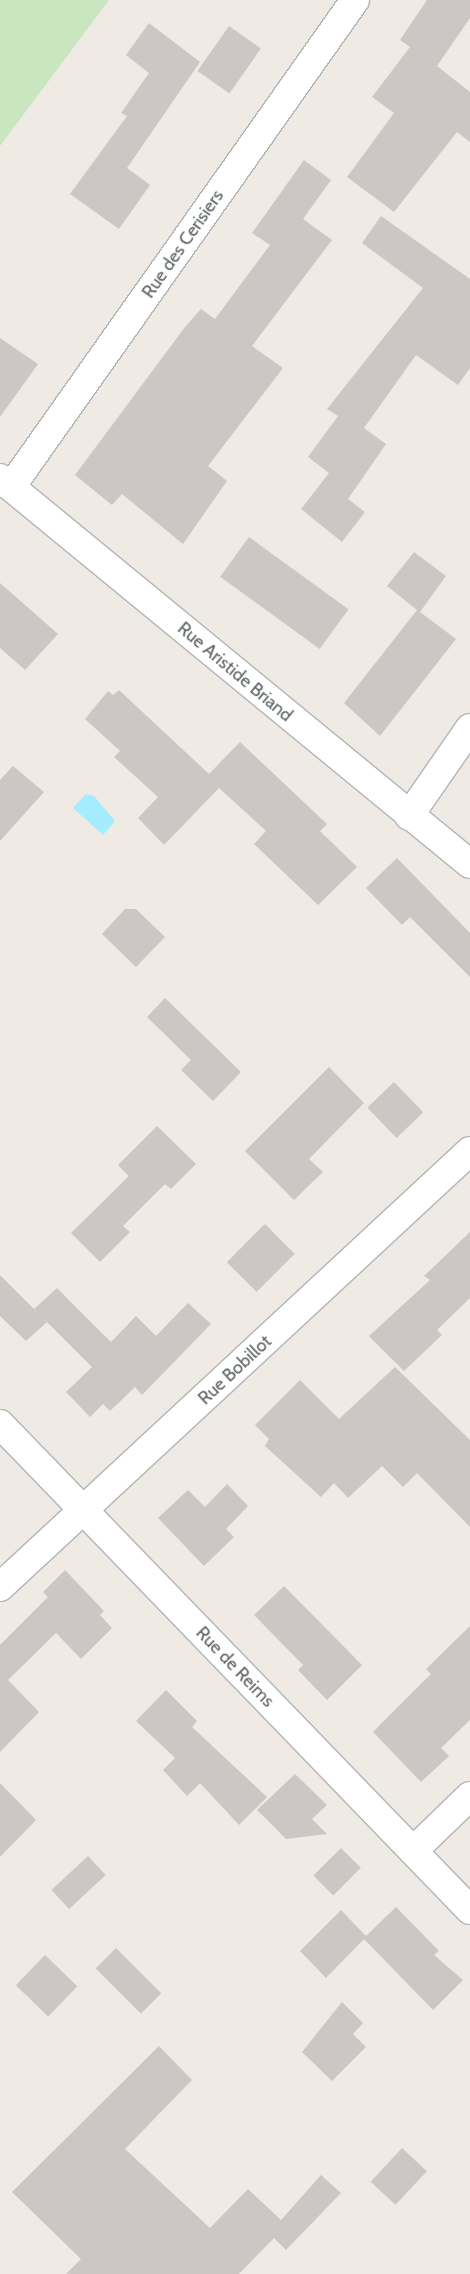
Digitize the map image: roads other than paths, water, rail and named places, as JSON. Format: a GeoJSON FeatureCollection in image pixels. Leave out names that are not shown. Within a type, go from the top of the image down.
{"type":"FeatureCollection","features":[{"type":"Feature","properties":{"kind":"street","name":"Rue des Cerisiers"},"geometry":{"type":"LineString","coordinates":[[6,483],[355,0]]}},
{"type":"Feature","properties":{"kind":"street","name":"Rue Aristide Briand"},"geometry":{"type":"LineString","coordinates":[[6,483],[409,816],[470,864]]}},
{"type":"Feature","properties":{"kind":"street"},"geometry":{"type":"LineString","coordinates":[[409,816],[470,728]]}},
{"type":"Feature","properties":{"kind":"street","name":"Rue Bobillot"},"geometry":{"type":"LineString","coordinates":[[0,1587],[470,1151]]}},
{"type":"Feature","properties":{"kind":"street","name":"Rue de Reims"},"geometry":{"type":"LineString","coordinates":[[0,1424],[470,1910]]}},
{"type":"Feature","properties":{"kind":"street"},"geometry":{"type":"LineString","coordinates":[[413,1851],[470,1796]]}},
{"type":"Feature","properties":{"kind":"water"},"geometry":{"type":"Polygon","coordinates":[[[86,794],[94,796],[115,821],[103,835],[73,808],[86,794]]]}}]}
